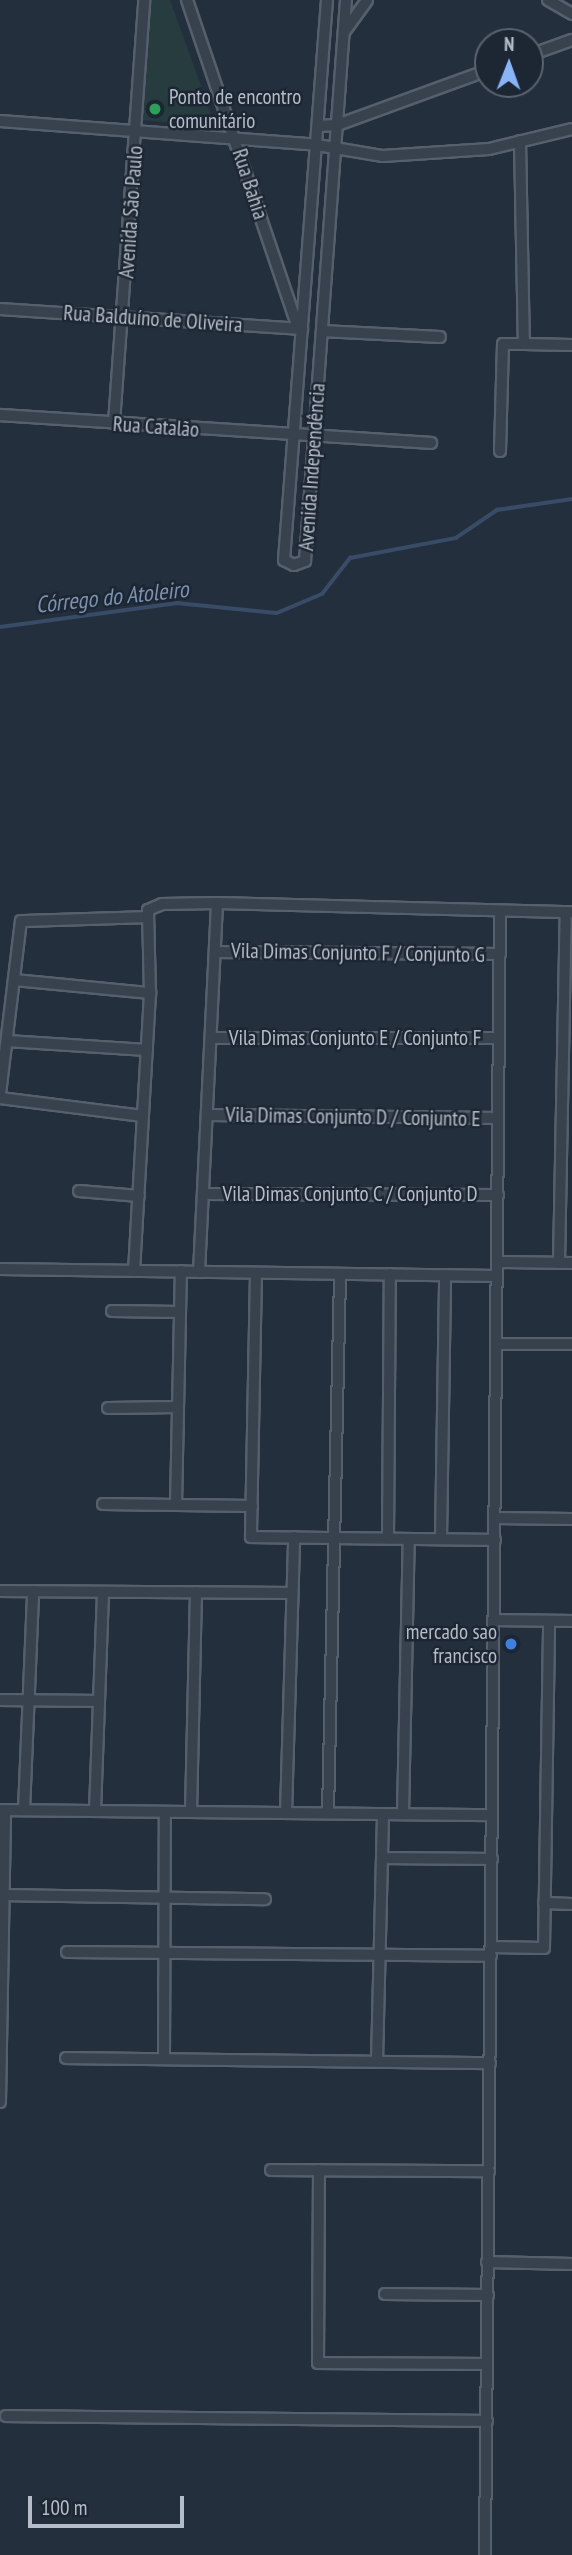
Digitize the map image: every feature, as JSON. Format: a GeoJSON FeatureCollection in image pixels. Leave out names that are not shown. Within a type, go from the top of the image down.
{"type":"FeatureCollection","features":[{"type":"Feature","properties":{"kind":"street","name":"Avenida São Paulo"},"geometry":{"type":"LineString","coordinates":[[114,423],[124,318],[144,0]]}},
{"type":"Feature","properties":{"kind":"street","name":"Rua Bahia"},"geometry":{"type":"LineString","coordinates":[[187,0],[301,329]]}},
{"type":"Feature","properties":{"kind":"street","name":"Avenida Independência"},"geometry":{"type":"LineString","coordinates":[[327,0],[301,329],[297,438],[284,560],[294,565],[305,561],[346,0]]}},
{"type":"Feature","properties":{"kind":"street"},"geometry":{"type":"LineString","coordinates":[[342,35],[367,0]]}},
{"type":"Feature","properties":{"kind":"street"},"geometry":{"type":"LineString","coordinates":[[548,0],[572,14]]}},
{"type":"Feature","properties":{"kind":"street"},"geometry":{"type":"LineString","coordinates":[[544,50],[572,40]]}},
{"type":"Feature","properties":{"kind":"street"},"geometry":{"type":"LineString","coordinates":[[318,126],[337,125],[474,75]]}},
{"type":"Feature","properties":{"kind":"street"},"geometry":{"type":"LineString","coordinates":[[0,121],[236,141],[317,145],[334,153],[426,156],[520,141],[572,129]]}},
{"type":"Feature","properties":{"kind":"street"},"geometry":{"type":"LineString","coordinates":[[520,141],[524,345]]}},
{"type":"Feature","properties":{"kind":"street","name":"Rua Balduíno de Oliveira"},"geometry":{"type":"LineString","coordinates":[[0,309],[301,329]]}},
{"type":"Feature","properties":{"kind":"street"},"geometry":{"type":"LineString","coordinates":[[322,331],[440,337]]}},
{"type":"Feature","properties":{"kind":"street"},"geometry":{"type":"LineString","coordinates":[[500,451],[503,344],[572,345]]}},
{"type":"Feature","properties":{"kind":"street","name":"Rua Catalão"},"geometry":{"type":"LineString","coordinates":[[0,415],[297,438],[431,443]]}},
{"type":"Feature","properties":{"kind":"street"},"geometry":{"type":"LineString","coordinates":[[199,1272],[217,903]]}},
{"type":"Feature","properties":{"kind":"street"},"geometry":{"type":"LineString","coordinates":[[143,1116],[0,1096],[21,921],[145,917],[162,904],[217,903],[569,912],[559,1263]]}},
{"type":"Feature","properties":{"kind":"street"},"geometry":{"type":"LineString","coordinates":[[485,2555],[500,911]]}},
{"type":"Feature","properties":{"kind":"street"},"geometry":{"type":"LineString","coordinates":[[134,1271],[150,993],[145,917]]}},
{"type":"Feature","properties":{"kind":"street","name":"Vila Dimas Conjunto F / Conjunto G"},"geometry":{"type":"LineString","coordinates":[[216,952],[500,954]]}},
{"type":"Feature","properties":{"kind":"street"},"geometry":{"type":"LineString","coordinates":[[14,981],[150,993]]}},
{"type":"Feature","properties":{"kind":"street","name":"Vila Dimas Conjunto E / Conjunto F"},"geometry":{"type":"LineString","coordinates":[[212,1038],[499,1038]]}},
{"type":"Feature","properties":{"kind":"street"},"geometry":{"type":"LineString","coordinates":[[7,1041],[147,1050]]}},
{"type":"Feature","properties":{"kind":"street","name":"Vila Dimas Conjunto D / Conjunto E"},"geometry":{"type":"LineString","coordinates":[[208,1115],[498,1118]]}},
{"type":"Feature","properties":{"kind":"street"},"geometry":{"type":"LineString","coordinates":[[79,1191],[139,1196]]}},
{"type":"Feature","properties":{"kind":"street","name":"Vila Dimas Conjunto C / Conjunto D"},"geometry":{"type":"LineString","coordinates":[[203,1194],[498,1195]]}},
{"type":"Feature","properties":{"kind":"street"},"geometry":{"type":"LineString","coordinates":[[497,1262],[572,1263]]}},
{"type":"Feature","properties":{"kind":"street"},"geometry":{"type":"LineString","coordinates":[[0,1269],[497,1276]]}},
{"type":"Feature","properties":{"kind":"street"},"geometry":{"type":"LineString","coordinates":[[176,1505],[181,1271]]}},
{"type":"Feature","properties":{"kind":"street"},"geometry":{"type":"LineString","coordinates":[[256,1272],[251,1536],[495,1540]]}},
{"type":"Feature","properties":{"kind":"street"},"geometry":{"type":"LineString","coordinates":[[328,1813],[341,1274]]}},
{"type":"Feature","properties":{"kind":"street"},"geometry":{"type":"LineString","coordinates":[[388,1538],[390,1275]]}},
{"type":"Feature","properties":{"kind":"street"},"geometry":{"type":"LineString","coordinates":[[441,1539],[445,1275]]}},
{"type":"Feature","properties":{"kind":"street"},"geometry":{"type":"LineString","coordinates":[[112,1311],[180,1312]]}},
{"type":"Feature","properties":{"kind":"street"},"geometry":{"type":"LineString","coordinates":[[496,1344],[572,1344]]}},
{"type":"Feature","properties":{"kind":"street"},"geometry":{"type":"LineString","coordinates":[[108,1408],[178,1407]]}},
{"type":"Feature","properties":{"kind":"street"},"geometry":{"type":"LineString","coordinates":[[103,1504],[252,1506]]}},
{"type":"Feature","properties":{"kind":"street"},"geometry":{"type":"LineString","coordinates":[[495,1518],[572,1519]]}},
{"type":"Feature","properties":{"kind":"street"},"geometry":{"type":"LineString","coordinates":[[286,1813],[289,1593],[294,1537]]}},
{"type":"Feature","properties":{"kind":"street"},"geometry":{"type":"LineString","coordinates":[[403,1814],[409,1539]]}},
{"type":"Feature","properties":{"kind":"street"},"geometry":{"type":"LineString","coordinates":[[0,1591],[289,1593]]}},
{"type":"Feature","properties":{"kind":"street"},"geometry":{"type":"LineString","coordinates":[[24,1811],[33,1591]]}},
{"type":"Feature","properties":{"kind":"street"},"geometry":{"type":"LineString","coordinates":[[96,1811],[103,1592]]}},
{"type":"Feature","properties":{"kind":"street"},"geometry":{"type":"LineString","coordinates":[[191,1812],[196,1592]]}},
{"type":"Feature","properties":{"kind":"street"},"geometry":{"type":"LineString","coordinates":[[494,1620],[572,1621]]}},
{"type":"Feature","properties":{"kind":"street"},"geometry":{"type":"LineString","coordinates":[[67,1952],[379,1955],[544,1948],[549,1621]]}},
{"type":"Feature","properties":{"kind":"street"},"geometry":{"type":"LineString","coordinates":[[0,1700],[99,1701]]}},
{"type":"Feature","properties":{"kind":"street"},"geometry":{"type":"LineString","coordinates":[[0,2102],[2,1810],[492,1815]]}},
{"type":"Feature","properties":{"kind":"street"},"geometry":{"type":"LineString","coordinates":[[164,2059],[165,1812]]}},
{"type":"Feature","properties":{"kind":"street"},"geometry":{"type":"LineString","coordinates":[[377,2061],[383,1814]]}},
{"type":"Feature","properties":{"kind":"street"},"geometry":{"type":"LineString","coordinates":[[382,1858],[492,1859]]}},
{"type":"Feature","properties":{"kind":"street"},"geometry":{"type":"LineString","coordinates":[[1,1895],[265,1899]]}},
{"type":"Feature","properties":{"kind":"street"},"geometry":{"type":"LineString","coordinates":[[544,1903],[572,1904]]}},
{"type":"Feature","properties":{"kind":"street"},"geometry":{"type":"LineString","coordinates":[[66,2058],[490,2063]]}},
{"type":"Feature","properties":{"kind":"street"},"geometry":{"type":"LineString","coordinates":[[271,2170],[489,2171]]}},
{"type":"Feature","properties":{"kind":"street"},"geometry":{"type":"LineString","coordinates":[[319,2171],[318,2363],[487,2364]]}},
{"type":"Feature","properties":{"kind":"street"},"geometry":{"type":"LineString","coordinates":[[487,2262],[572,2264]]}},
{"type":"Feature","properties":{"kind":"street"},"geometry":{"type":"LineString","coordinates":[[385,2294],[488,2295]]}},
{"type":"Feature","properties":{"kind":"street"},"geometry":{"type":"LineString","coordinates":[[6,2416],[486,2421]]}},
{"type":"Feature","properties":{"kind":"green space"},"geometry":{"type":"Polygon","coordinates":[[[151,0],[170,0],[216,127],[142,120],[151,0]]]}},
{"type":"Feature","properties":{"kind":"waterway","name":"Córrego do Atoleiro"},"geometry":{"type":"LineString","coordinates":[[0,627],[177,603],[277,613],[322,594],[350,558],[456,538],[497,510],[572,499]]}},
{"type":"Feature","properties":{"kind":"place","name":"Ponto de encontro comunitário"},"geometry":{"type":"Point","coordinates":[155,109]}},
{"type":"Feature","properties":{"kind":"place","name":"mercado sao francisco"},"geometry":{"type":"Point","coordinates":[511,1644]}}]}
